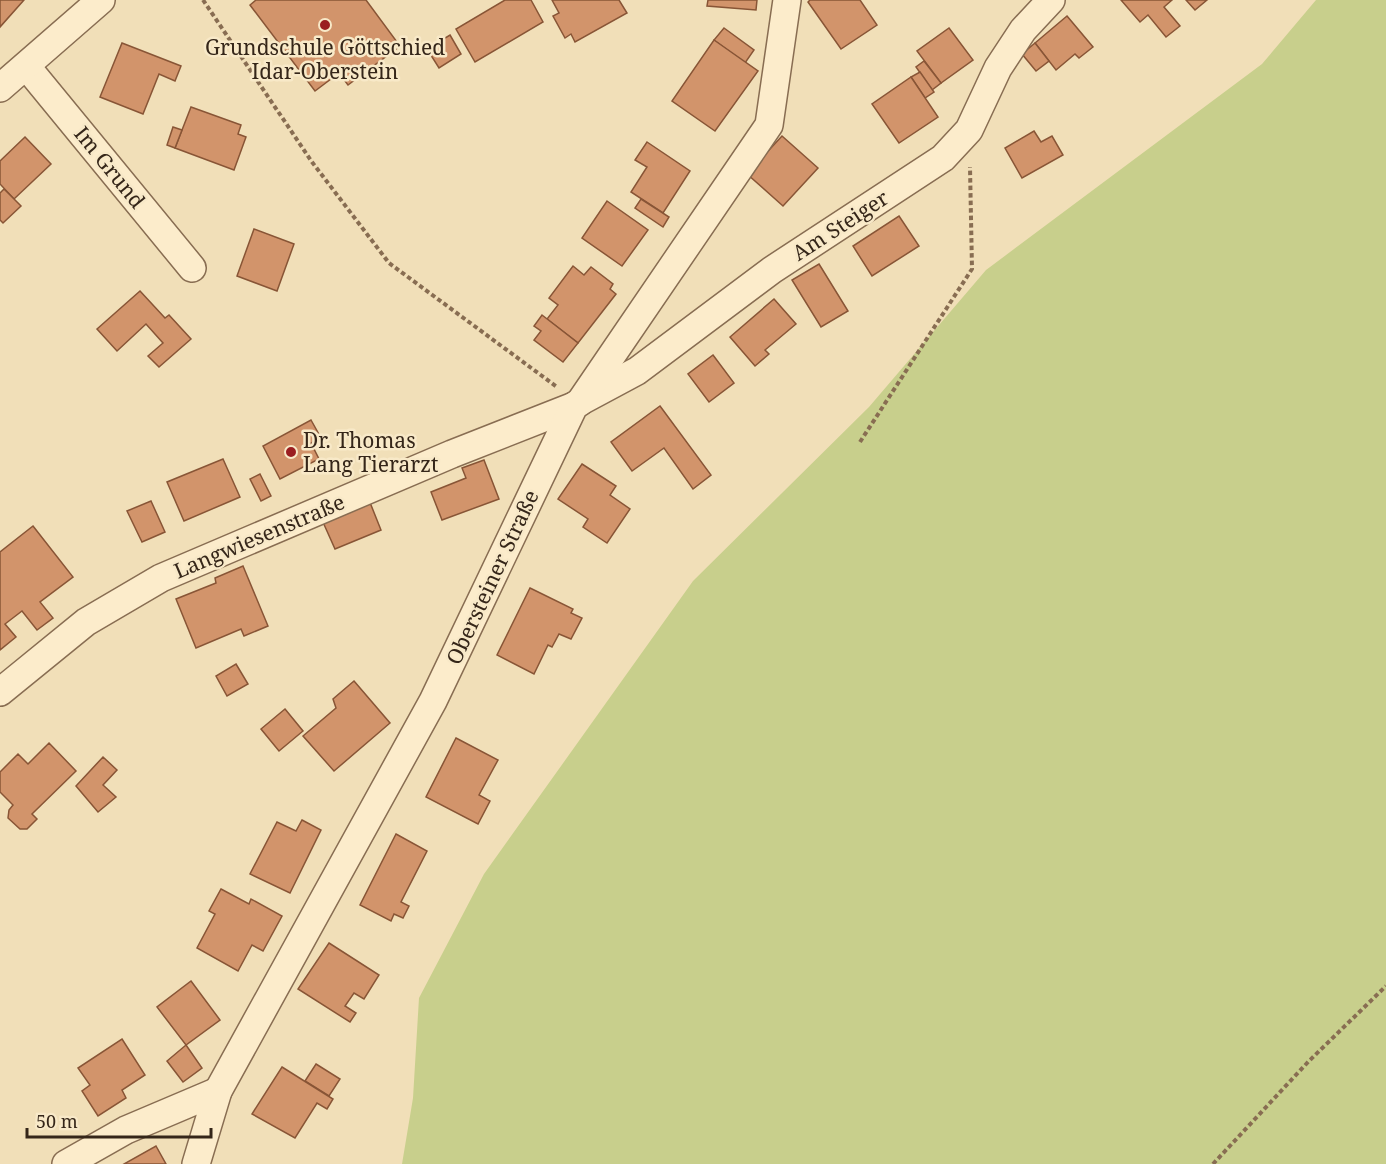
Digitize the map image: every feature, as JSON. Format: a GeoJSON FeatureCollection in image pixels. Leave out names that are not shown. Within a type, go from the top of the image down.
{"type":"FeatureCollection","features":[{"type":"Feature","properties":{"kind":"street"},"geometry":{"type":"LineString","coordinates":[[0,88],[27,67],[100,0]]}},
{"type":"Feature","properties":{"kind":"street","name":"Obersteiner Straße"},"geometry":{"type":"LineString","coordinates":[[196,1164],[219,1091],[433,701],[571,398],[769,125],[787,0]]}},
{"type":"Feature","properties":{"kind":"street","name":"Am Steiger"},"geometry":{"type":"LineString","coordinates":[[571,398],[637,371],[772,270],[943,158],[969,130],[998,68],[1023,30],[1051,0]]}},
{"type":"Feature","properties":{"kind":"street","name":"Im Grund"},"geometry":{"type":"LineString","coordinates":[[27,67],[192,268]]}},
{"type":"Feature","properties":{"kind":"street","name":"Langwiesenstraße"},"geometry":{"type":"LineString","coordinates":[[0,692],[86,622],[161,578],[452,454],[571,398]]}},
{"type":"Feature","properties":{"kind":"street"},"geometry":{"type":"LineString","coordinates":[[66,1164],[126,1130],[219,1091]]}},
{"type":"Feature","properties":{"kind":"path"},"geometry":{"type":"LineString","coordinates":[[203,0],[312,162],[389,263],[571,398]]}},
{"type":"Feature","properties":{"kind":"path"},"geometry":{"type":"LineString","coordinates":[[860,442],[972,269],[969,130]]}},
{"type":"Feature","properties":{"kind":"path"},"geometry":{"type":"LineString","coordinates":[[1214,1164],[1309,1061],[1386,986]]}},
{"type":"Feature","properties":{"kind":"green space"},"geometry":{"type":"Polygon","coordinates":[[[1316,0],[1386,0],[1386,1164],[402,1164],[413,1098],[419,998],[484,874],[693,581],[869,407],[986,270],[1262,64],[1316,0]]]}},
{"type":"Feature","properties":{"kind":"building"},"geometry":{"type":"Polygon","coordinates":[[[0,0],[24,0],[0,27],[0,0]]]}},
{"type":"Feature","properties":{"kind":"building","name":"Grundschule Göttschied Idar-Oberstein"},"geometry":{"type":"Polygon","coordinates":[[[256,0],[366,0],[400,46],[348,85],[339,73],[315,91],[250,5],[256,0]]]}},
{"type":"Feature","properties":{"kind":"building"},"geometry":{"type":"Polygon","coordinates":[[[505,0],[531,0],[543,22],[475,62],[456,29],[505,0]]]}},
{"type":"Feature","properties":{"kind":"building"},"geometry":{"type":"Polygon","coordinates":[[[552,0],[619,0],[627,13],[575,42],[571,34],[565,38],[553,16],[559,13],[552,0]]]}},
{"type":"Feature","properties":{"kind":"building"},"geometry":{"type":"Polygon","coordinates":[[[708,0],[757,0],[756,10],[707,6],[708,0]]]}},
{"type":"Feature","properties":{"kind":"building"},"geometry":{"type":"Polygon","coordinates":[[[810,0],[860,0],[877,25],[841,49],[808,2],[810,0]]]}},
{"type":"Feature","properties":{"kind":"building"},"geometry":{"type":"Polygon","coordinates":[[[1121,0],[1172,0],[1164,7],[1180,26],[1166,37],[1148,15],[1140,22],[1121,0]]]}},
{"type":"Feature","properties":{"kind":"building"},"geometry":{"type":"Polygon","coordinates":[[[1186,0],[1207,0],[1195,10],[1186,0]]]}},
{"type":"Feature","properties":{"kind":"building"},"geometry":{"type":"Polygon","coordinates":[[[1067,16],[1093,47],[1079,58],[1075,54],[1056,70],[1035,43],[1067,16]]]}},
{"type":"Feature","properties":{"kind":"building"},"geometry":{"type":"Polygon","coordinates":[[[724,28],[754,50],[745,63],[714,40],[724,28]]]}},
{"type":"Feature","properties":{"kind":"building"},"geometry":{"type":"Polygon","coordinates":[[[949,28],[973,60],[941,83],[917,51],[949,28]]]}},
{"type":"Feature","properties":{"kind":"building"},"geometry":{"type":"Polygon","coordinates":[[[450,35],[461,54],[439,68],[427,49],[450,35]]]}},
{"type":"Feature","properties":{"kind":"building"},"geometry":{"type":"Polygon","coordinates":[[[714,40],[758,71],[715,131],[672,101],[714,40]]]}},
{"type":"Feature","properties":{"kind":"building"},"geometry":{"type":"Polygon","coordinates":[[[122,43],[181,66],[175,81],[159,74],[143,114],[100,97],[122,43]]]}},
{"type":"Feature","properties":{"kind":"building"},"geometry":{"type":"Polygon","coordinates":[[[1035,43],[1049,61],[1036,71],[1022,54],[1035,43]]]}},
{"type":"Feature","properties":{"kind":"building"},"geometry":{"type":"Polygon","coordinates":[[[924,61],[941,83],[932,90],[916,67],[924,61]]]}},
{"type":"Feature","properties":{"kind":"building"},"geometry":{"type":"Polygon","coordinates":[[[920,72],[934,92],[925,98],[911,77],[920,72]]]}},
{"type":"Feature","properties":{"kind":"building"},"geometry":{"type":"Polygon","coordinates":[[[911,77],[938,117],[899,143],[872,104],[911,77]]]}},
{"type":"Feature","properties":{"kind":"building"},"geometry":{"type":"Polygon","coordinates":[[[191,107],[241,125],[238,134],[246,137],[234,170],[175,148],[191,107]]]}},
{"type":"Feature","properties":{"kind":"building"},"geometry":{"type":"Polygon","coordinates":[[[173,127],[182,130],[175,148],[167,145],[173,127]]]}},
{"type":"Feature","properties":{"kind":"building"},"geometry":{"type":"Polygon","coordinates":[[[1034,131],[1041,142],[1052,136],[1063,155],[1022,178],[1005,148],[1034,131]]]}},
{"type":"Feature","properties":{"kind":"building"},"geometry":{"type":"Polygon","coordinates":[[[782,136],[818,168],[783,206],[747,174],[782,136]]]}},
{"type":"Feature","properties":{"kind":"building"},"geometry":{"type":"Polygon","coordinates":[[[25,137],[51,164],[14,199],[0,184],[0,161],[25,137]]]}},
{"type":"Feature","properties":{"kind":"building"},"geometry":{"type":"Polygon","coordinates":[[[647,142],[690,171],[663,213],[631,192],[647,167],[635,160],[647,142]]]}},
{"type":"Feature","properties":{"kind":"building"},"geometry":{"type":"Polygon","coordinates":[[[4,189],[21,206],[3,223],[0,220],[0,193],[4,189]]]}},
{"type":"Feature","properties":{"kind":"building"},"geometry":{"type":"Polygon","coordinates":[[[641,199],[669,217],[663,227],[635,208],[641,199]]]}},
{"type":"Feature","properties":{"kind":"building"},"geometry":{"type":"Polygon","coordinates":[[[607,201],[648,230],[622,266],[582,238],[607,201]]]}},
{"type":"Feature","properties":{"kind":"building"},"geometry":{"type":"Polygon","coordinates":[[[899,216],[919,246],[872,276],[853,246],[899,216]]]}},
{"type":"Feature","properties":{"kind":"building"},"geometry":{"type":"Polygon","coordinates":[[[254,229],[294,244],[277,291],[237,276],[254,229]]]}},
{"type":"Feature","properties":{"kind":"building"},"geometry":{"type":"Polygon","coordinates":[[[819,264],[848,311],[821,327],[792,280],[819,264]]]}},
{"type":"Feature","properties":{"kind":"building"},"geometry":{"type":"Polygon","coordinates":[[[573,266],[584,275],[591,267],[613,284],[610,289],[616,294],[578,343],[547,319],[558,305],[549,298],[573,266]]]}},
{"type":"Feature","properties":{"kind":"building"},"geometry":{"type":"Polygon","coordinates":[[[140,291],[165,318],[169,315],[191,339],[159,367],[148,356],[163,343],[146,324],[117,351],[97,329],[140,291]]]}},
{"type":"Feature","properties":{"kind":"building"},"geometry":{"type":"Polygon","coordinates":[[[774,299],[796,324],[765,350],[769,354],[755,366],[730,337],[774,299]]]}},
{"type":"Feature","properties":{"kind":"building"},"geometry":{"type":"Polygon","coordinates":[[[542,315],[578,343],[563,362],[534,340],[541,331],[534,326],[542,315]]]}},
{"type":"Feature","properties":{"kind":"building"},"geometry":{"type":"Polygon","coordinates":[[[713,355],[734,383],[709,402],[688,374],[713,355]]]}},
{"type":"Feature","properties":{"kind":"building"},"geometry":{"type":"Polygon","coordinates":[[[660,406],[711,475],[693,489],[664,448],[632,471],[611,442],[660,406]]]}},
{"type":"Feature","properties":{"kind":"building","name":"Dr. Thomas Lang Tierarzt"},"geometry":{"type":"Polygon","coordinates":[[[311,420],[321,438],[311,443],[319,459],[280,479],[263,446],[311,420]]]}},
{"type":"Feature","properties":{"kind":"building"},"geometry":{"type":"Polygon","coordinates":[[[223,459],[240,497],[184,521],[167,482],[223,459]]]}},
{"type":"Feature","properties":{"kind":"building"},"geometry":{"type":"Polygon","coordinates":[[[484,460],[499,499],[442,520],[431,492],[466,478],[462,468],[484,460]]]}},
{"type":"Feature","properties":{"kind":"building"},"geometry":{"type":"Polygon","coordinates":[[[582,464],[616,486],[610,495],[630,509],[607,543],[583,527],[588,519],[558,499],[582,464]]]}},
{"type":"Feature","properties":{"kind":"building"},"geometry":{"type":"Polygon","coordinates":[[[260,474],[271,496],[261,501],[250,479],[260,474]]]}},
{"type":"Feature","properties":{"kind":"building"},"geometry":{"type":"Polygon","coordinates":[[[369,500],[381,530],[335,549],[322,520],[369,500]]]}},
{"type":"Feature","properties":{"kind":"building"},"geometry":{"type":"Polygon","coordinates":[[[151,501],[165,532],[142,542],[127,511],[151,501]]]}},
{"type":"Feature","properties":{"kind":"building"},"geometry":{"type":"Polygon","coordinates":[[[33,526],[73,577],[40,602],[53,618],[37,630],[22,611],[5,624],[16,637],[0,650],[0,552],[33,526]]]}},
{"type":"Feature","properties":{"kind":"building"},"geometry":{"type":"Polygon","coordinates":[[[243,566],[268,626],[244,636],[241,629],[196,648],[176,599],[216,583],[215,578],[243,566]]]}},
{"type":"Feature","properties":{"kind":"building"},"geometry":{"type":"Polygon","coordinates":[[[530,588],[573,609],[571,613],[582,618],[571,639],[559,634],[552,647],[548,645],[534,674],[497,655],[530,588]]]}},
{"type":"Feature","properties":{"kind":"building"},"geometry":{"type":"Polygon","coordinates":[[[236,664],[248,684],[227,696],[216,676],[236,664]]]}},
{"type":"Feature","properties":{"kind":"building"},"geometry":{"type":"Polygon","coordinates":[[[354,681],[390,723],[334,771],[303,736],[336,708],[333,699],[354,681]]]}},
{"type":"Feature","properties":{"kind":"building"},"geometry":{"type":"Polygon","coordinates":[[[285,709],[303,731],[279,751],[261,729],[285,709]]]}},
{"type":"Feature","properties":{"kind":"building"},"geometry":{"type":"Polygon","coordinates":[[[456,738],[498,760],[479,795],[490,801],[478,824],[426,797],[456,738]]]}},
{"type":"Feature","properties":{"kind":"building"},"geometry":{"type":"Polygon","coordinates":[[[49,743],[76,771],[32,814],[37,819],[27,829],[20,829],[8,818],[9,810],[13,805],[0,792],[0,772],[18,754],[28,764],[49,743]]]}},
{"type":"Feature","properties":{"kind":"building"},"geometry":{"type":"Polygon","coordinates":[[[103,757],[117,770],[103,785],[116,797],[98,812],[76,786],[103,757]]]}},
{"type":"Feature","properties":{"kind":"building"},"geometry":{"type":"Polygon","coordinates":[[[302,820],[321,830],[290,893],[250,874],[277,822],[296,831],[302,820]]]}},
{"type":"Feature","properties":{"kind":"building"},"geometry":{"type":"Polygon","coordinates":[[[396,834],[427,851],[401,902],[409,906],[403,918],[394,914],[391,921],[360,905],[396,834]]]}},
{"type":"Feature","properties":{"kind":"building"},"geometry":{"type":"Polygon","coordinates":[[[221,889],[249,904],[251,899],[282,916],[263,951],[252,945],[238,971],[197,948],[215,914],[209,911],[221,889]]]}},
{"type":"Feature","properties":{"kind":"building"},"geometry":{"type":"Polygon","coordinates":[[[329,943],[379,975],[364,999],[354,993],[345,1006],[356,1013],[350,1022],[298,989],[329,943]]]}},
{"type":"Feature","properties":{"kind":"building"},"geometry":{"type":"Polygon","coordinates":[[[191,981],[220,1020],[186,1045],[157,1007],[191,981]]]}},
{"type":"Feature","properties":{"kind":"building"},"geometry":{"type":"Polygon","coordinates":[[[122,1039],[145,1075],[122,1090],[126,1098],[98,1116],[82,1091],[90,1085],[78,1068],[122,1039]]]}},
{"type":"Feature","properties":{"kind":"building"},"geometry":{"type":"Polygon","coordinates":[[[186,1045],[202,1068],[183,1082],[167,1061],[186,1045]]]}},
{"type":"Feature","properties":{"kind":"building"},"geometry":{"type":"Polygon","coordinates":[[[316,1064],[340,1079],[329,1096],[305,1081],[316,1064]]]}},
{"type":"Feature","properties":{"kind":"building"},"geometry":{"type":"Polygon","coordinates":[[[282,1067],[333,1099],[327,1109],[317,1103],[295,1138],[252,1114],[282,1067]]]}},
{"type":"Feature","properties":{"kind":"building"},"geometry":{"type":"Polygon","coordinates":[[[156,1146],[166,1164],[124,1164],[156,1146]]]}},
{"type":"Feature","properties":{"kind":"place","name":"Grundschule Göttschied Idar-Oberstein"},"geometry":{"type":"Point","coordinates":[325,25]}},
{"type":"Feature","properties":{"kind":"place","name":"Dr. Thomas Lang Tierarzt"},"geometry":{"type":"Point","coordinates":[291,452]}}]}
